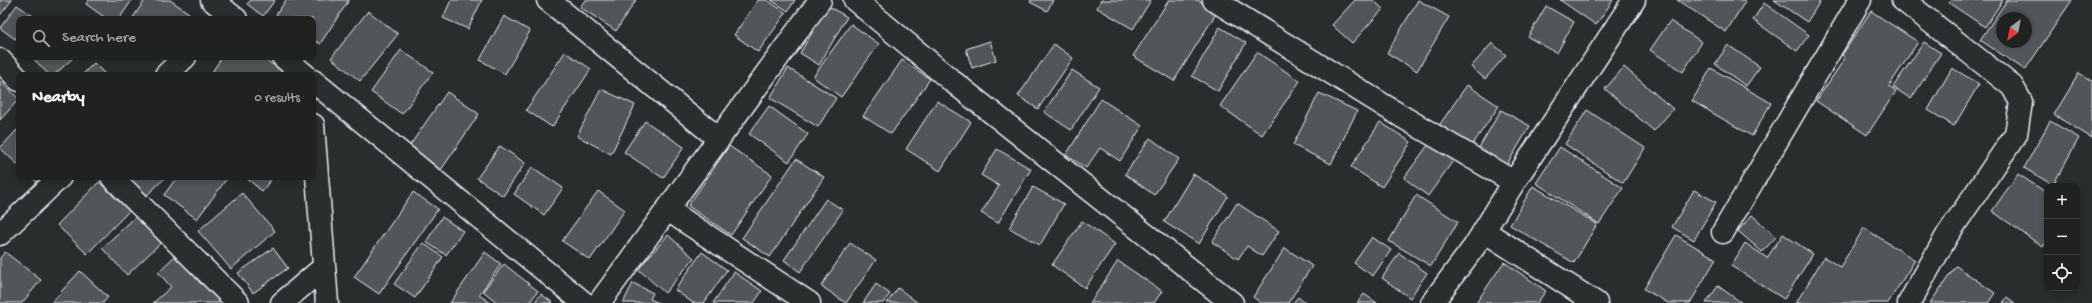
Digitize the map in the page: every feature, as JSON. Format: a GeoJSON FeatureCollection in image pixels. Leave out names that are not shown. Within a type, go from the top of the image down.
{"type":"FeatureCollection","features":[{"type":"Feature","properties":{"kind":"street"},"geometry":{"type":"LineString","coordinates":[[212,0],[229,16]]}},
{"type":"Feature","properties":{"kind":"street"},"geometry":{"type":"LineString","coordinates":[[548,0],[720,139]]}},
{"type":"Feature","properties":{"kind":"street"},"geometry":{"type":"LineString","coordinates":[[599,303],[820,0]]}},
{"type":"Feature","properties":{"kind":"street"},"geometry":{"type":"LineString","coordinates":[[854,0],[959,86],[1232,303]]}},
{"type":"Feature","properties":{"kind":"street"},"geometry":{"type":"LineString","coordinates":[[1214,0],[1401,116],[1514,182]]}},
{"type":"Feature","properties":{"kind":"street"},"geometry":{"type":"LineString","coordinates":[[1432,303],[1484,231],[1514,182],[1634,0]]}},
{"type":"Feature","properties":{"kind":"street"},"geometry":{"type":"LineString","coordinates":[[1724,232],[1860,0]]}},
{"type":"Feature","properties":{"kind":"street"},"geometry":{"type":"LineString","coordinates":[[1909,303],[1948,234],[2016,134],[2021,102],[2012,86],[1918,4]]}},
{"type":"Feature","properties":{"kind":"street"},"geometry":{"type":"LineString","coordinates":[[0,60],[16,77]]}},
{"type":"Feature","properties":{"kind":"street"},"geometry":{"type":"LineString","coordinates":[[169,72],[182,60]]}},
{"type":"Feature","properties":{"kind":"street"},"geometry":{"type":"LineString","coordinates":[[287,60],[301,72]]}},
{"type":"Feature","properties":{"kind":"street"},"geometry":{"type":"LineString","coordinates":[[316,83],[584,303]]}},
{"type":"Feature","properties":{"kind":"street"},"geometry":{"type":"LineString","coordinates":[[316,164],[327,303]]}},
{"type":"Feature","properties":{"kind":"street"},"geometry":{"type":"LineString","coordinates":[[0,234],[57,180]]}},
{"type":"Feature","properties":{"kind":"street"},"geometry":{"type":"LineString","coordinates":[[115,180],[238,303]]}},
{"type":"Feature","properties":{"kind":"street"},"geometry":{"type":"LineString","coordinates":[[668,210],[809,303]]}},
{"type":"Feature","properties":{"kind":"street"},"geometry":{"type":"LineString","coordinates":[[1484,231],[1596,303]]}},
{"type":"Feature","properties":{"kind":"street"},"geometry":{"type":"LineString","coordinates":[[282,303],[324,267]]}},
{"type":"Feature","properties":{"kind":"building"},"geometry":{"type":"Polygon","coordinates":[[[0,0],[12,0],[0,15],[0,0]]]}},
{"type":"Feature","properties":{"kind":"building"},"geometry":{"type":"Polygon","coordinates":[[[89,0],[132,0],[121,16],[103,16],[86,4],[89,0]]]}},
{"type":"Feature","properties":{"kind":"building"},"geometry":{"type":"Polygon","coordinates":[[[145,0],[170,0],[189,13],[187,16],[134,16],[145,0]]]}},
{"type":"Feature","properties":{"kind":"building"},"geometry":{"type":"Polygon","coordinates":[[[251,0],[275,0],[263,16],[247,4],[251,0]]]}},
{"type":"Feature","properties":{"kind":"building"},"geometry":{"type":"Polygon","coordinates":[[[286,0],[349,0],[320,44],[316,41],[316,16],[276,15],[286,0]]]}},
{"type":"Feature","properties":{"kind":"building"},"geometry":{"type":"Polygon","coordinates":[[[451,0],[482,0],[468,29],[443,18],[451,0]]]}},
{"type":"Feature","properties":{"kind":"building"},"geometry":{"type":"Polygon","coordinates":[[[585,0],[636,0],[616,31],[580,7],[585,0]]]}},
{"type":"Feature","properties":{"kind":"building"},"geometry":{"type":"Polygon","coordinates":[[[758,0],[767,0],[786,13],[758,52],[734,35],[758,0]]]}},
{"type":"Feature","properties":{"kind":"building"},"geometry":{"type":"Polygon","coordinates":[[[771,0],[795,0],[788,11],[771,0]]]}},
{"type":"Feature","properties":{"kind":"building"},"geometry":{"type":"Polygon","coordinates":[[[1031,0],[1053,0],[1047,11],[1030,2],[1031,0]]]}},
{"type":"Feature","properties":{"kind":"building"},"geometry":{"type":"Polygon","coordinates":[[[1101,0],[1151,0],[1133,29],[1097,8],[1101,0]]]}},
{"type":"Feature","properties":{"kind":"building"},"geometry":{"type":"Polygon","coordinates":[[[1169,0],[1198,0],[1217,12],[1174,81],[1133,56],[1169,0]]]}},
{"type":"Feature","properties":{"kind":"building"},"geometry":{"type":"Polygon","coordinates":[[[1355,0],[1373,0],[1383,9],[1352,43],[1332,25],[1355,0]]]}},
{"type":"Feature","properties":{"kind":"building"},"geometry":{"type":"Polygon","coordinates":[[[1418,0],[1449,17],[1417,71],[1387,53],[1418,0]]]}},
{"type":"Feature","properties":{"kind":"building"},"geometry":{"type":"Polygon","coordinates":[[[1560,0],[1613,0],[1596,25],[1560,0]]]}},
{"type":"Feature","properties":{"kind":"building"},"geometry":{"type":"Polygon","coordinates":[[[1677,0],[1746,0],[1726,32],[1677,0]]]}},
{"type":"Feature","properties":{"kind":"building"},"geometry":{"type":"Polygon","coordinates":[[[1774,0],[1821,0],[1807,22],[1774,0]]]}},
{"type":"Feature","properties":{"kind":"building"},"geometry":{"type":"Polygon","coordinates":[[[1951,0],[2003,0],[1985,27],[1949,3],[1951,0]]]}},
{"type":"Feature","properties":{"kind":"building"},"geometry":{"type":"Polygon","coordinates":[[[2007,0],[2072,0],[2025,70],[1980,40],[1996,16],[1996,48],[2032,48],[2032,12],[1999,12],[2007,0]]]}},
{"type":"Feature","properties":{"kind":"building"},"geometry":{"type":"Polygon","coordinates":[[[1764,3],[1809,35],[1797,51],[1753,20],[1764,3]]]}},
{"type":"Feature","properties":{"kind":"building"},"geometry":{"type":"Polygon","coordinates":[[[17,5],[33,16],[16,16],[15,39],[0,28],[17,5]]]}},
{"type":"Feature","properties":{"kind":"building"},"geometry":{"type":"Polygon","coordinates":[[[828,6],[847,17],[819,65],[800,53],[828,6]]]}},
{"type":"Feature","properties":{"kind":"building"},"geometry":{"type":"Polygon","coordinates":[[[1546,6],[1574,22],[1557,53],[1528,37],[1546,6]]]}},
{"type":"Feature","properties":{"kind":"building"},"geometry":{"type":"Polygon","coordinates":[[[368,11],[398,34],[360,81],[331,58],[368,11]]]}},
{"type":"Feature","properties":{"kind":"building"},"geometry":{"type":"Polygon","coordinates":[[[1871,11],[1918,42],[1889,86],[1896,91],[1867,135],[1816,101],[1845,58],[1842,55],[1871,11]]]}},
{"type":"Feature","properties":{"kind":"building"},"geometry":{"type":"Polygon","coordinates":[[[504,16],[530,31],[505,74],[480,60],[504,16]]]}},
{"type":"Feature","properties":{"kind":"building"},"geometry":{"type":"Polygon","coordinates":[[[1670,21],[1702,42],[1683,72],[1650,50],[1670,21]]]}},
{"type":"Feature","properties":{"kind":"building"},"geometry":{"type":"Polygon","coordinates":[[[851,24],[879,44],[841,97],[813,77],[851,24]]]}},
{"type":"Feature","properties":{"kind":"building"},"geometry":{"type":"Polygon","coordinates":[[[1220,27],[1246,43],[1218,91],[1192,76],[1220,27]]]}},
{"type":"Feature","properties":{"kind":"building"},"geometry":{"type":"Polygon","coordinates":[[[990,41],[996,60],[972,68],[966,49],[990,41]]]}},
{"type":"Feature","properties":{"kind":"building"},"geometry":{"type":"Polygon","coordinates":[[[1924,42],[1941,53],[1911,99],[1893,87],[1924,42]]]}},
{"type":"Feature","properties":{"kind":"building"},"geometry":{"type":"Polygon","coordinates":[[[1492,43],[1506,55],[1485,79],[1471,67],[1492,43]]]}},
{"type":"Feature","properties":{"kind":"building"},"geometry":{"type":"Polygon","coordinates":[[[1054,44],[1073,58],[1038,109],[1018,96],[1054,44]]]}},
{"type":"Feature","properties":{"kind":"building"},"geometry":{"type":"Polygon","coordinates":[[[1728,45],[1760,67],[1746,86],[1715,64],[1728,45]]]}},
{"type":"Feature","properties":{"kind":"building"},"geometry":{"type":"Polygon","coordinates":[[[401,50],[433,72],[402,114],[371,92],[401,50]]]}},
{"type":"Feature","properties":{"kind":"building"},"geometry":{"type":"Polygon","coordinates":[[[565,52],[591,69],[552,127],[526,110],[565,52]]]}},
{"type":"Feature","properties":{"kind":"building"},"geometry":{"type":"Polygon","coordinates":[[[1257,52],[1300,81],[1262,135],[1220,106],[1257,52]]]}},
{"type":"Feature","properties":{"kind":"building"},"geometry":{"type":"Polygon","coordinates":[[[35,60],[71,60],[57,72],[46,72],[35,60]]]}},
{"type":"Feature","properties":{"kind":"building"},"geometry":{"type":"Polygon","coordinates":[[[220,60],[266,60],[284,72],[212,72],[220,60]]]}},
{"type":"Feature","properties":{"kind":"building"},"geometry":{"type":"Polygon","coordinates":[[[902,60],[930,79],[891,134],[863,116],[902,60]]]}},
{"type":"Feature","properties":{"kind":"building"},"geometry":{"type":"Polygon","coordinates":[[[94,63],[103,72],[85,72],[94,63]]]}},
{"type":"Feature","properties":{"kind":"building"},"geometry":{"type":"Polygon","coordinates":[[[1624,67],[1673,109],[1654,131],[1605,89],[1624,67]]]}},
{"type":"Feature","properties":{"kind":"building"},"geometry":{"type":"Polygon","coordinates":[[[788,68],[836,98],[818,127],[770,98],[788,68]]]}},
{"type":"Feature","properties":{"kind":"building"},"geometry":{"type":"Polygon","coordinates":[[[1711,68],[1771,103],[1752,136],[1692,101],[1711,68]]]}},
{"type":"Feature","properties":{"kind":"building"},"geometry":{"type":"Polygon","coordinates":[[[1952,68],[1979,84],[1954,126],[1928,110],[1952,68]]]}},
{"type":"Feature","properties":{"kind":"building"},"geometry":{"type":"Polygon","coordinates":[[[1072,70],[1099,87],[1071,130],[1044,112],[1072,70]]]}},
{"type":"Feature","properties":{"kind":"building"},"geometry":{"type":"Polygon","coordinates":[[[2079,73],[2092,81],[2092,138],[2054,115],[2079,73]]]}},
{"type":"Feature","properties":{"kind":"building"},"geometry":{"type":"Polygon","coordinates":[[[0,81],[16,96],[16,102],[0,120],[0,81]]]}},
{"type":"Feature","properties":{"kind":"building"},"geometry":{"type":"Polygon","coordinates":[[[1467,85],[1499,106],[1468,151],[1436,130],[1467,85]]]}},
{"type":"Feature","properties":{"kind":"building"},"geometry":{"type":"Polygon","coordinates":[[[601,89],[635,105],[611,154],[577,136],[601,89]]]}},
{"type":"Feature","properties":{"kind":"building"},"geometry":{"type":"Polygon","coordinates":[[[447,92],[479,114],[441,170],[408,148],[447,92]]]}},
{"type":"Feature","properties":{"kind":"building"},"geometry":{"type":"Polygon","coordinates":[[[1319,93],[1357,111],[1331,164],[1293,145],[1319,93]]]}},
{"type":"Feature","properties":{"kind":"building"},"geometry":{"type":"Polygon","coordinates":[[[1101,99],[1142,126],[1120,161],[1100,148],[1086,168],[1066,155],[1101,99]]]}},
{"type":"Feature","properties":{"kind":"building"},"geometry":{"type":"Polygon","coordinates":[[[937,101],[971,122],[940,171],[906,149],[937,101]]]}},
{"type":"Feature","properties":{"kind":"building"},"geometry":{"type":"Polygon","coordinates":[[[769,106],[808,134],[789,162],[749,134],[769,106]]]}},
{"type":"Feature","properties":{"kind":"building"},"geometry":{"type":"Polygon","coordinates":[[[1501,110],[1530,126],[1505,168],[1477,151],[1501,110]]]}},
{"type":"Feature","properties":{"kind":"building"},"geometry":{"type":"Polygon","coordinates":[[[1587,110],[1645,148],[1623,183],[1565,144],[1587,110]]]}},
{"type":"Feature","properties":{"kind":"building"},"geometry":{"type":"Polygon","coordinates":[[[645,121],[684,147],[663,178],[624,152],[645,121]]]}},
{"type":"Feature","properties":{"kind":"building"},"geometry":{"type":"Polygon","coordinates":[[[2050,121],[2079,138],[2054,183],[2050,183],[2024,168],[2050,121]]]}},
{"type":"Feature","properties":{"kind":"building"},"geometry":{"type":"Polygon","coordinates":[[[1380,122],[1411,142],[1382,187],[1351,167],[1380,122]]]}},
{"type":"Feature","properties":{"kind":"building"},"geometry":{"type":"Polygon","coordinates":[[[16,131],[16,163],[0,148],[16,131]]]}},
{"type":"Feature","properties":{"kind":"building"},"geometry":{"type":"Polygon","coordinates":[[[1150,138],[1179,159],[1154,195],[1125,174],[1150,138]]]}},
{"type":"Feature","properties":{"kind":"building"},"geometry":{"type":"Polygon","coordinates":[[[1431,141],[1455,158],[1428,196],[1404,178],[1431,141]]]}},
{"type":"Feature","properties":{"kind":"building"},"geometry":{"type":"Polygon","coordinates":[[[500,146],[525,163],[503,196],[477,178],[500,146]]]}},
{"type":"Feature","properties":{"kind":"building"},"geometry":{"type":"Polygon","coordinates":[[[729,146],[772,175],[731,235],[688,206],[729,146]]]}},
{"type":"Feature","properties":{"kind":"building"},"geometry":{"type":"Polygon","coordinates":[[[1560,147],[1623,188],[1599,224],[1536,183],[1560,147]]]}},
{"type":"Feature","properties":{"kind":"building"},"geometry":{"type":"Polygon","coordinates":[[[997,149],[1031,169],[998,223],[981,213],[999,186],[981,175],[997,149]]]}},
{"type":"Feature","properties":{"kind":"building"},"geometry":{"type":"Polygon","coordinates":[[[796,159],[824,177],[770,257],[742,238],[796,159]]]}},
{"type":"Feature","properties":{"kind":"building"},"geometry":{"type":"Polygon","coordinates":[[[532,167],[563,188],[544,215],[514,194],[532,167]]]}},
{"type":"Feature","properties":{"kind":"building"},"geometry":{"type":"Polygon","coordinates":[[[1193,174],[1228,196],[1199,244],[1164,222],[1193,174]]]}},
{"type":"Feature","properties":{"kind":"building"},"geometry":{"type":"Polygon","coordinates":[[[2018,174],[2044,191],[2043,247],[1992,211],[2018,174]]]}},
{"type":"Feature","properties":{"kind":"building"},"geometry":{"type":"Polygon","coordinates":[[[130,180],[163,180],[146,196],[130,180]]]}},
{"type":"Feature","properties":{"kind":"building"},"geometry":{"type":"Polygon","coordinates":[[[175,180],[226,180],[197,219],[164,195],[175,180]]]}},
{"type":"Feature","properties":{"kind":"building"},"geometry":{"type":"Polygon","coordinates":[[[249,180],[271,180],[262,191],[249,180]]]}},
{"type":"Feature","properties":{"kind":"building"},"geometry":{"type":"Polygon","coordinates":[[[99,182],[129,211],[87,254],[57,225],[99,182]]]}},
{"type":"Feature","properties":{"kind":"building"},"geometry":{"type":"Polygon","coordinates":[[[1533,186],[1597,224],[1574,263],[1510,225],[1533,186]]]}},
{"type":"Feature","properties":{"kind":"building"},"geometry":{"type":"Polygon","coordinates":[[[1033,187],[1064,204],[1040,245],[1009,228],[1033,187]]]}},
{"type":"Feature","properties":{"kind":"building"},"geometry":{"type":"Polygon","coordinates":[[[1694,190],[1716,202],[1694,240],[1672,227],[1694,190]]]}},
{"type":"Feature","properties":{"kind":"building"},"geometry":{"type":"Polygon","coordinates":[[[598,191],[625,210],[590,260],[562,241],[598,191]]]}},
{"type":"Feature","properties":{"kind":"building"},"geometry":{"type":"Polygon","coordinates":[[[413,192],[438,209],[379,294],[354,277],[413,192]]]}},
{"type":"Feature","properties":{"kind":"building"},"geometry":{"type":"Polygon","coordinates":[[[242,193],[275,231],[231,269],[198,231],[242,193]]]}},
{"type":"Feature","properties":{"kind":"building"},"geometry":{"type":"Polygon","coordinates":[[[1416,195],[1458,222],[1431,266],[1389,241],[1416,195]]]}},
{"type":"Feature","properties":{"kind":"building"},"geometry":{"type":"Polygon","coordinates":[[[826,199],[843,210],[800,272],[784,260],[826,199]]]}},
{"type":"Feature","properties":{"kind":"building"},"geometry":{"type":"Polygon","coordinates":[[[1237,203],[1279,231],[1262,256],[1247,246],[1238,259],[1212,242],[1237,203]]]}},
{"type":"Feature","properties":{"kind":"building"},"geometry":{"type":"Polygon","coordinates":[[[143,210],[168,236],[127,275],[102,248],[143,210]]]}},
{"type":"Feature","properties":{"kind":"building"},"geometry":{"type":"Polygon","coordinates":[[[1752,215],[1776,237],[1762,252],[1738,231],[1752,215]]]}},
{"type":"Feature","properties":{"kind":"building"},"geometry":{"type":"Polygon","coordinates":[[[442,217],[463,231],[446,255],[426,242],[442,217]]]}},
{"type":"Feature","properties":{"kind":"building"},"geometry":{"type":"Polygon","coordinates":[[[1082,221],[1115,244],[1085,288],[1052,265],[1082,221]]]}},
{"type":"Feature","properties":{"kind":"building"},"geometry":{"type":"Polygon","coordinates":[[[1864,228],[1915,260],[1888,303],[1796,303],[1824,257],[1840,267],[1864,228]]]}},
{"type":"Feature","properties":{"kind":"building"},"geometry":{"type":"Polygon","coordinates":[[[1783,234],[1813,254],[1784,299],[1731,266],[1745,243],[1767,258],[1783,234]]]}},
{"type":"Feature","properties":{"kind":"building"},"geometry":{"type":"Polygon","coordinates":[[[668,235],[694,258],[665,293],[638,269],[668,235]]]}},
{"type":"Feature","properties":{"kind":"building"},"geometry":{"type":"Polygon","coordinates":[[[1676,235],[1716,259],[1690,303],[1668,303],[1644,289],[1676,235]]]}},
{"type":"Feature","properties":{"kind":"building"},"geometry":{"type":"Polygon","coordinates":[[[1372,237],[1391,250],[1373,276],[1354,263],[1372,237]]]}},
{"type":"Feature","properties":{"kind":"building"},"geometry":{"type":"Polygon","coordinates":[[[423,243],[443,257],[415,298],[394,284],[423,243]]]}},
{"type":"Feature","properties":{"kind":"building"},"geometry":{"type":"Polygon","coordinates":[[[850,243],[876,260],[846,303],[821,286],[850,243]]]}},
{"type":"Feature","properties":{"kind":"building"},"geometry":{"type":"Polygon","coordinates":[[[273,248],[288,268],[253,293],[238,273],[273,248]]]}},
{"type":"Feature","properties":{"kind":"building"},"geometry":{"type":"Polygon","coordinates":[[[1285,248],[1312,266],[1288,303],[1261,303],[1253,297],[1285,248]]]}},
{"type":"Feature","properties":{"kind":"building"},"geometry":{"type":"Polygon","coordinates":[[[5,252],[41,280],[22,303],[0,303],[0,258],[5,252]]]}},
{"type":"Feature","properties":{"kind":"building"},"geometry":{"type":"Polygon","coordinates":[[[485,252],[501,264],[479,295],[491,303],[450,303],[485,252]]]}},
{"type":"Feature","properties":{"kind":"building"},"geometry":{"type":"Polygon","coordinates":[[[702,252],[727,270],[704,303],[693,303],[675,290],[702,252]]]}},
{"type":"Feature","properties":{"kind":"building"},"geometry":{"type":"Polygon","coordinates":[[[1399,253],[1427,273],[1410,298],[1382,278],[1399,253]]]}},
{"type":"Feature","properties":{"kind":"building"},"geometry":{"type":"Polygon","coordinates":[[[176,255],[201,284],[205,280],[226,303],[153,303],[171,287],[158,272],[176,255]]]}},
{"type":"Feature","properties":{"kind":"building"},"geometry":{"type":"Polygon","coordinates":[[[1118,261],[1162,291],[1154,303],[1090,303],[1118,261]]]}},
{"type":"Feature","properties":{"kind":"building"},"geometry":{"type":"Polygon","coordinates":[[[1504,262],[1546,291],[1537,303],[1476,303],[1504,262]]]}},
{"type":"Feature","properties":{"kind":"building"},"geometry":{"type":"Polygon","coordinates":[[[504,264],[538,291],[529,303],[498,303],[483,291],[504,264]]]}},
{"type":"Feature","properties":{"kind":"building"},"geometry":{"type":"Polygon","coordinates":[[[1956,266],[1995,293],[1988,303],[1930,303],[1956,266]]]}},
{"type":"Feature","properties":{"kind":"building"},"geometry":{"type":"Polygon","coordinates":[[[80,271],[108,297],[103,303],[51,303],[80,271]]]}},
{"type":"Feature","properties":{"kind":"building"},"geometry":{"type":"Polygon","coordinates":[[[734,272],[762,291],[754,303],[713,303],[734,272]]]}},
{"type":"Feature","properties":{"kind":"building"},"geometry":{"type":"Polygon","coordinates":[[[633,283],[653,293],[650,299],[659,303],[623,303],[633,283]]]}},
{"type":"Feature","properties":{"kind":"building"},"geometry":{"type":"Polygon","coordinates":[[[876,284],[890,294],[883,303],[863,303],[876,284]]]}},
{"type":"Feature","properties":{"kind":"building"},"geometry":{"type":"Polygon","coordinates":[[[1718,286],[1742,303],[1706,303],[1718,286]]]}},
{"type":"Feature","properties":{"kind":"building"},"geometry":{"type":"Polygon","coordinates":[[[898,288],[918,303],[887,303],[898,288]]]}},
{"type":"Feature","properties":{"kind":"building"},"geometry":{"type":"Polygon","coordinates":[[[541,294],[553,303],[534,303],[541,294]]]}},
{"type":"Feature","properties":{"kind":"building"},"geometry":{"type":"Polygon","coordinates":[[[1364,294],[1377,303],[1357,303],[1364,294]]]}},
{"type":"Feature","properties":{"kind":"building"},"geometry":{"type":"Polygon","coordinates":[[[1298,297],[1305,303],[1293,303],[1298,297]]]}},
{"type":"Feature","properties":{"kind":"building"},"geometry":{"type":"Polygon","coordinates":[[[2007,297],[2015,303],[2003,303],[2007,297]]]}}]}
